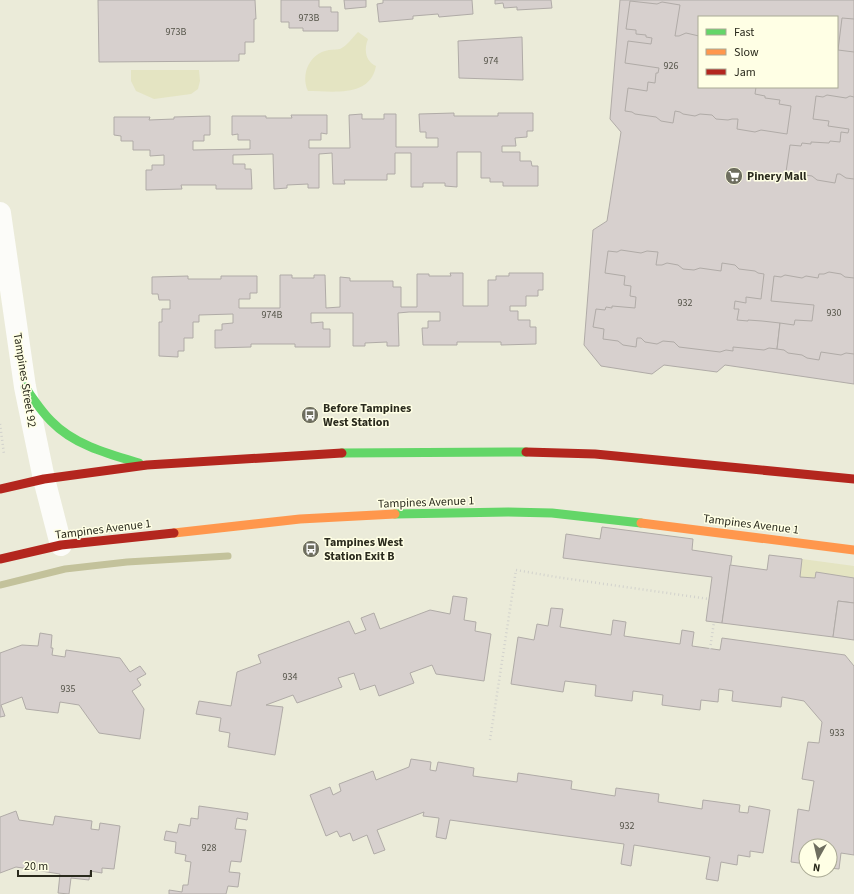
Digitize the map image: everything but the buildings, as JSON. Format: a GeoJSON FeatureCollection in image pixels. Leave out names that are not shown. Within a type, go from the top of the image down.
{"type":"FeatureCollection","features":[{"type":"Feature","properties":{"kind":"main road"},"geometry":{"type":"LineString","coordinates":[[25,387],[54,424],[81,443],[110,454],[147,465]]}},
{"type":"Feature","properties":{"kind":"main road"},"geometry":{"type":"LineString","coordinates":[[0,489],[44,479],[147,465],[328,453],[503,451],[610,456],[687,462],[854,479]]}},
{"type":"Feature","properties":{"kind":"main road","name":"Tampines Avenue 1"},"geometry":{"type":"LineString","coordinates":[[0,558],[62,545],[300,519],[424,513],[508,512],[552,513],[598,517],[854,550]]}},
{"type":"Feature","properties":{"kind":"street","name":"Tampines Street 92"},"geometry":{"type":"LineString","coordinates":[[0,213],[25,387],[44,479],[62,545]]}},
{"type":"Feature","properties":{"kind":"path"},"geometry":{"type":"LineString","coordinates":[[0,424],[4,454]]}},
{"type":"Feature","properties":{"kind":"path"},"geometry":{"type":"LineString","coordinates":[[490,740],[516,570],[556,578],[709,599]]}},
{"type":"Feature","properties":{"kind":"path"},"geometry":{"type":"LineString","coordinates":[[710,648],[714,622]]}},
{"type":"Feature","properties":{"kind":"green space"},"geometry":{"type":"Polygon","coordinates":[[[358,32],[368,39],[366,54],[372,64],[376,66],[372,76],[366,83],[358,88],[338,92],[308,91],[305,79],[306,73],[310,62],[314,57],[325,51],[343,48],[358,32]]]}},
{"type":"Feature","properties":{"kind":"green space"},"geometry":{"type":"Polygon","coordinates":[[[131,70],[199,70],[200,81],[198,89],[191,94],[154,99],[136,91],[131,81],[131,70]]]}},
{"type":"Feature","properties":{"kind":"green space"},"geometry":{"type":"Polygon","coordinates":[[[802,559],[854,566],[854,578],[816,572],[815,578],[800,577],[802,559]]]}},
{"type":"Feature","properties":{"kind":"waterway"},"geometry":{"type":"LineString","coordinates":[[0,585],[65,569],[127,562],[228,556]]}},
{"type":"Feature","properties":{"kind":"traffic: fast"},"geometry":{"type":"LineString","coordinates":[[25,387],[47,417],[70,436],[92,448],[139,463]]}},
{"type":"Feature","properties":{"kind":"traffic: fast"},"geometry":{"type":"LineString","coordinates":[[342,453],[526,452]]}},
{"type":"Feature","properties":{"kind":"traffic: fast"},"geometry":{"type":"LineString","coordinates":[[395,514],[508,512],[552,513],[641,523]]}},
{"type":"Feature","properties":{"kind":"traffic: slow"},"geometry":{"type":"LineString","coordinates":[[174,533],[300,519],[395,514]]}},
{"type":"Feature","properties":{"kind":"traffic: slow"},"geometry":{"type":"LineString","coordinates":[[641,523],[854,550]]}},
{"type":"Feature","properties":{"kind":"traffic: jam"},"geometry":{"type":"LineString","coordinates":[[526,452],[595,454],[854,479]]}},
{"type":"Feature","properties":{"kind":"traffic: jam"},"geometry":{"type":"LineString","coordinates":[[0,489],[44,479],[147,465],[342,453]]}},
{"type":"Feature","properties":{"kind":"traffic: jam"},"geometry":{"type":"LineString","coordinates":[[0,559],[61,545],[174,533]]}},
{"type":"Feature","properties":{"kind":"place","name":"Pinery Mall"},"geometry":{"type":"Point","coordinates":[734,176]}},
{"type":"Feature","properties":{"kind":"place","name":"Before Tampines West Station"},"geometry":{"type":"Point","coordinates":[310,415]}},
{"type":"Feature","properties":{"kind":"place","name":"Tampines West Station Exit B"},"geometry":{"type":"Point","coordinates":[311,549]}}]}
